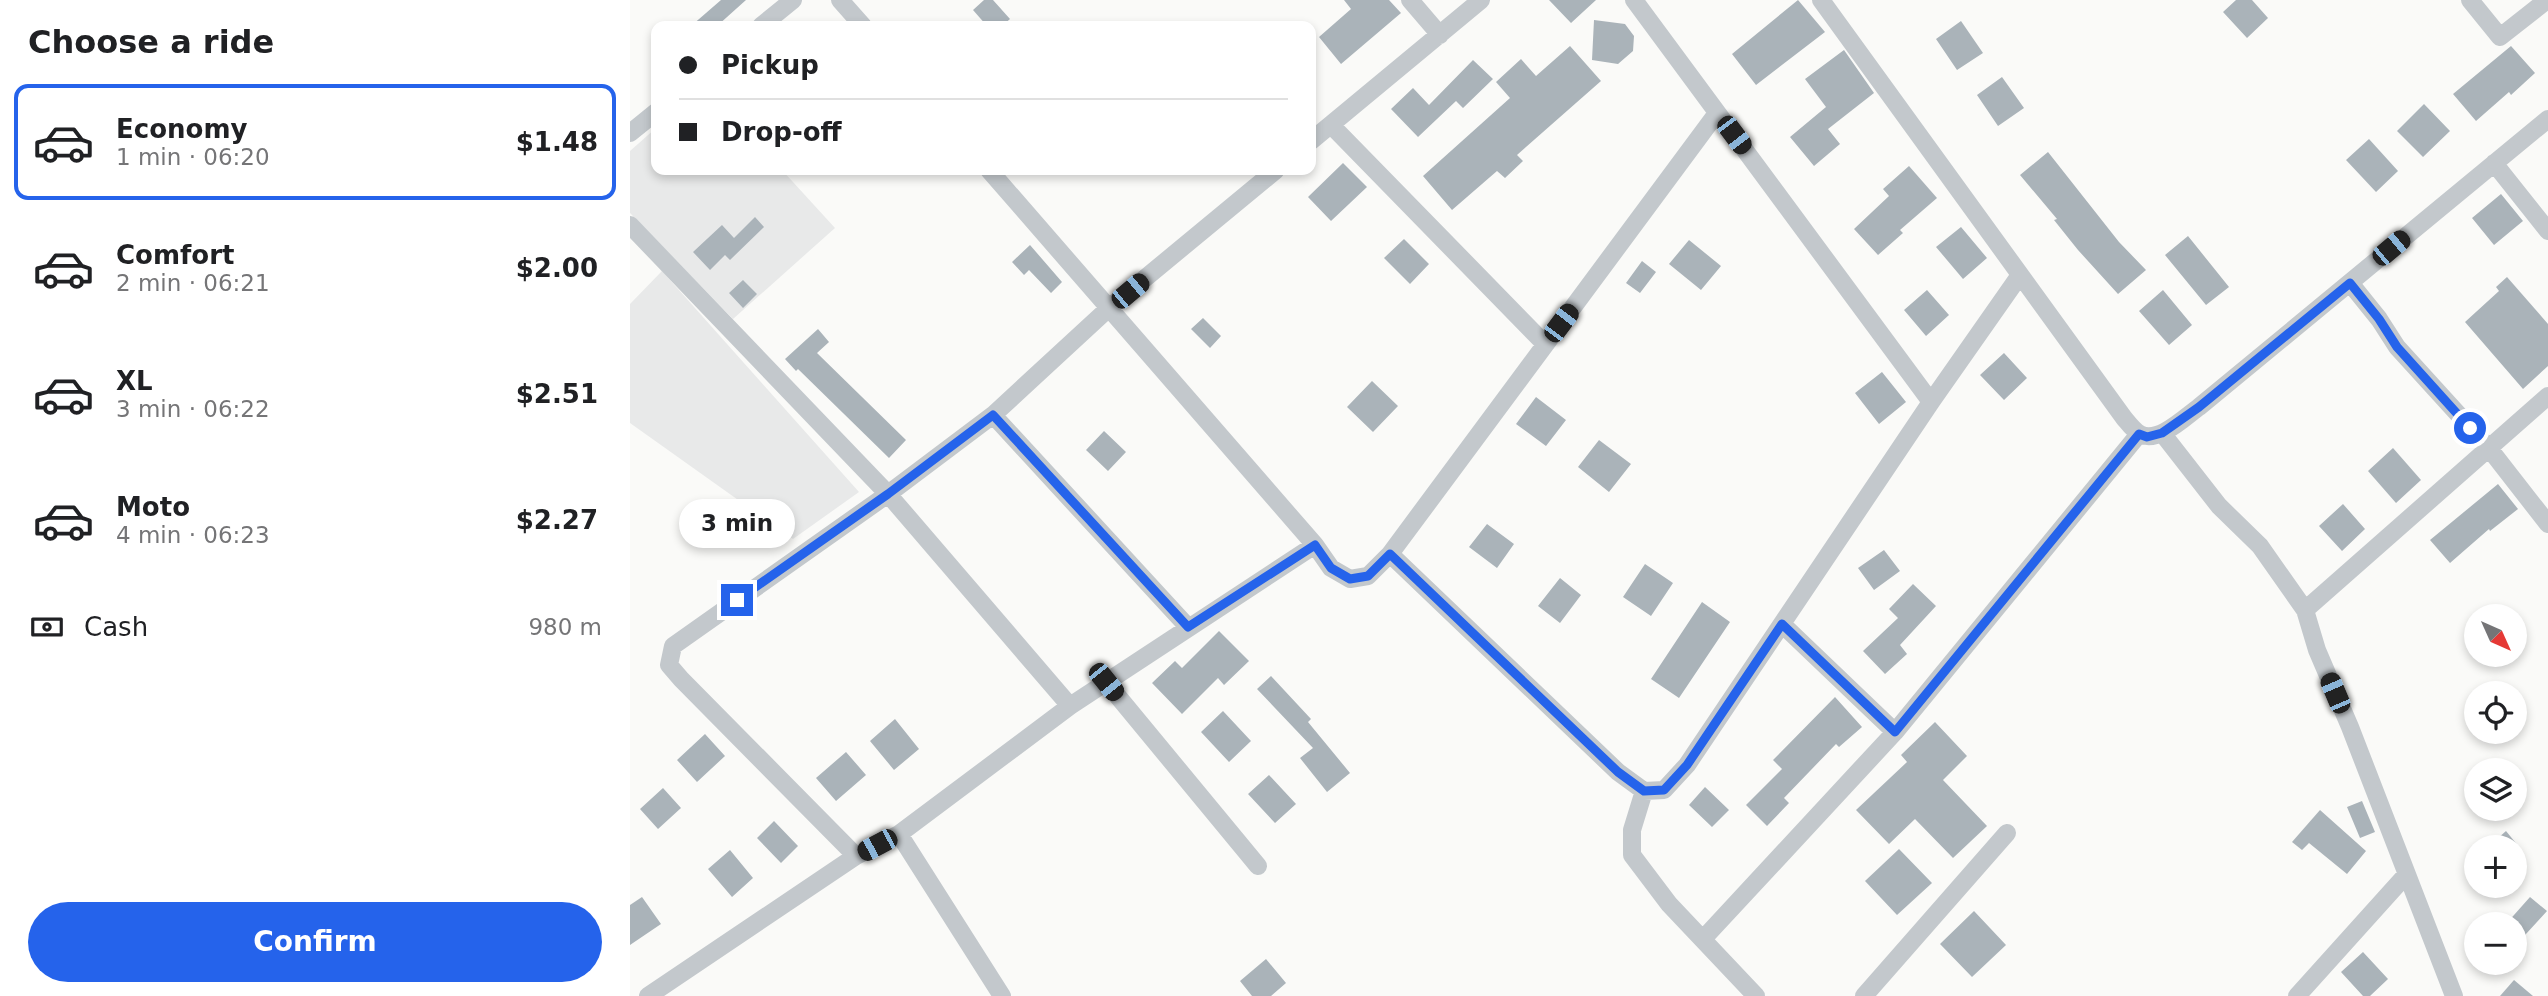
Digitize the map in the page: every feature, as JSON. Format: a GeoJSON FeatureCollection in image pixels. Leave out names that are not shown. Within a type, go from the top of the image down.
{"type":"FeatureCollection","features":[{"type":"Feature","properties":{"kind":"street"},"geometry":{"type":"LineString","coordinates":[[767,21],[793,0]]}},
{"type":"Feature","properties":{"kind":"street"},"geometry":{"type":"LineString","coordinates":[[841,0],[859,21]]}},
{"type":"Feature","properties":{"kind":"street"},"geometry":{"type":"LineString","coordinates":[[1410,0],[1440,35]]}},
{"type":"Feature","properties":{"kind":"street"},"geometry":{"type":"LineString","coordinates":[[1316,137],[1481,0]]}},
{"type":"Feature","properties":{"kind":"street"},"geometry":{"type":"LineString","coordinates":[[1634,0],[1931,402]]}},
{"type":"Feature","properties":{"kind":"street"},"geometry":{"type":"LineString","coordinates":[[1821,0],[2124,418],[2139,434],[2147,437],[2162,433],[2199,407],[2548,119]]}},
{"type":"Feature","properties":{"kind":"street"},"geometry":{"type":"LineString","coordinates":[[2469,0],[2500,37],[2547,0]]}},
{"type":"Feature","properties":{"kind":"street"},"geometry":{"type":"LineString","coordinates":[[993,175],[1315,545],[1331,568],[1350,579],[1368,576],[1390,554],[1717,113]]}},
{"type":"Feature","properties":{"kind":"street"},"geometry":{"type":"LineString","coordinates":[[630,133],[651,116]]}},
{"type":"Feature","properties":{"kind":"street"},"geometry":{"type":"LineString","coordinates":[[1331,125],[1545,345]]}},
{"type":"Feature","properties":{"kind":"street"},"geometry":{"type":"LineString","coordinates":[[2494,163],[2548,231]]}},
{"type":"Feature","properties":{"kind":"street"},"geometry":{"type":"LineString","coordinates":[[856,856],[669,665],[673,646],[888,494],[993,415],[1109,308],[1270,175]]}},
{"type":"Feature","properties":{"kind":"street"},"geometry":{"type":"LineString","coordinates":[[630,225],[888,494],[1070,706]]}},
{"type":"Feature","properties":{"kind":"street"},"geometry":{"type":"LineString","coordinates":[[1390,554],[1618,772],[1644,791],[1664,790],[1687,765],[1931,402],[2020,275]]}},
{"type":"Feature","properties":{"kind":"street"},"geometry":{"type":"LineString","coordinates":[[2350,283],[2397,347],[2488,447],[2548,524]]}},
{"type":"Feature","properties":{"kind":"street"},"geometry":{"type":"LineString","coordinates":[[2305,610],[2548,396]]}},
{"type":"Feature","properties":{"kind":"street"},"geometry":{"type":"LineString","coordinates":[[993,415],[1188,627]]}},
{"type":"Feature","properties":{"kind":"street"},"geometry":{"type":"LineString","coordinates":[[2162,433],[2219,506],[2260,546],[2305,610],[2317,650],[2350,727],[2454,996]]}},
{"type":"Feature","properties":{"kind":"street"},"geometry":{"type":"LineString","coordinates":[[1703,939],[1895,732],[2139,434]]}},
{"type":"Feature","properties":{"kind":"street"},"geometry":{"type":"LineString","coordinates":[[648,996],[856,856],[899,834],[1070,706],[1315,545]]}},
{"type":"Feature","properties":{"kind":"street"},"geometry":{"type":"LineString","coordinates":[[1782,624],[1895,732]]}},
{"type":"Feature","properties":{"kind":"street"},"geometry":{"type":"LineString","coordinates":[[1106,682],[1258,866]]}},
{"type":"Feature","properties":{"kind":"street"},"geometry":{"type":"LineString","coordinates":[[1644,791],[1632,830],[1632,855],[1669,904],[1756,996]]}},
{"type":"Feature","properties":{"kind":"street"},"geometry":{"type":"LineString","coordinates":[[1864,996],[2007,833]]}},
{"type":"Feature","properties":{"kind":"street"},"geometry":{"type":"LineString","coordinates":[[899,834],[1002,996]]}},
{"type":"Feature","properties":{"kind":"street"},"geometry":{"type":"LineString","coordinates":[[2297,996],[2406,875]]}},
{"type":"Feature","properties":{"kind":"shaded area"},"geometry":{"type":"Polygon","coordinates":[[[651,132],[651,175],[787,175],[835,228],[733,319],[630,213],[630,151],[651,132]]]}},
{"type":"Feature","properties":{"kind":"shaded area"},"geometry":{"type":"Polygon","coordinates":[[[662,271],[859,492],[793,539],[630,423],[630,304],[662,271]]]}},
{"type":"Feature","properties":{"kind":"building"},"geometry":{"type":"Polygon","coordinates":[[[721,0],[746,0],[723,21],[697,21],[721,0]]]}},
{"type":"Feature","properties":{"kind":"building"},"geometry":{"type":"Polygon","coordinates":[[[984,0],[993,0],[1010,19],[983,21],[973,10],[984,0]]]}},
{"type":"Feature","properties":{"kind":"building"},"geometry":{"type":"Polygon","coordinates":[[[1344,0],[1389,0],[1401,13],[1341,64],[1319,37],[1351,9],[1344,0]]]}},
{"type":"Feature","properties":{"kind":"building"},"geometry":{"type":"Polygon","coordinates":[[[1549,0],[1596,0],[1571,23],[1549,0]]]}},
{"type":"Feature","properties":{"kind":"building"},"geometry":{"type":"Polygon","coordinates":[[[1798,0],[1825,32],[1756,85],[1732,54],[1798,0]]]}},
{"type":"Feature","properties":{"kind":"building"},"geometry":{"type":"Polygon","coordinates":[[[2236,0],[2252,0],[2268,18],[2247,38],[2223,12],[2236,0]]]}},
{"type":"Feature","properties":{"kind":"building"},"geometry":{"type":"Polygon","coordinates":[[[1594,20],[1625,24],[1634,36],[1633,51],[1618,64],[1592,60],[1594,20]]]}},
{"type":"Feature","properties":{"kind":"building"},"geometry":{"type":"Polygon","coordinates":[[[1961,21],[1983,53],[1957,70],[1936,39],[1961,21]]]}},
{"type":"Feature","properties":{"kind":"building"},"geometry":{"type":"Polygon","coordinates":[[[1570,46],[1601,81],[1517,155],[1523,161],[1505,178],[1497,171],[1452,210],[1423,176],[1510,98],[1496,82],[1521,59],[1536,76],[1570,46]]]}},
{"type":"Feature","properties":{"kind":"building"},"geometry":{"type":"Polygon","coordinates":[[[2511,46],[2535,73],[2476,121],[2453,94],[2511,46]]]}},
{"type":"Feature","properties":{"kind":"building"},"geometry":{"type":"Polygon","coordinates":[[[1844,50],[1874,93],[1828,129],[1840,144],[1814,166],[1790,137],[1826,107],[1805,79],[1844,50]]]}},
{"type":"Feature","properties":{"kind":"building"},"geometry":{"type":"Polygon","coordinates":[[[1473,60],[1493,79],[1463,108],[1456,101],[1418,137],[1391,109],[1413,88],[1429,105],[1473,60]]]}},
{"type":"Feature","properties":{"kind":"building"},"geometry":{"type":"Polygon","coordinates":[[[2002,77],[2024,108],[1998,126],[1977,95],[2002,77]]]}},
{"type":"Feature","properties":{"kind":"building"},"geometry":{"type":"Polygon","coordinates":[[[2424,104],[2450,131],[2423,157],[2397,131],[2424,104]]]}},
{"type":"Feature","properties":{"kind":"building"},"geometry":{"type":"Polygon","coordinates":[[[2369,139],[2398,171],[2376,192],[2346,160],[2369,139]]]}},
{"type":"Feature","properties":{"kind":"building"},"geometry":{"type":"Polygon","coordinates":[[[2048,152],[2119,242],[2146,270],[2118,294],[2078,250],[2054,220],[2057,219],[2020,175],[2048,152]]]}},
{"type":"Feature","properties":{"kind":"building"},"geometry":{"type":"Polygon","coordinates":[[[1343,163],[1367,187],[1331,221],[1308,197],[1343,163]]]}},
{"type":"Feature","properties":{"kind":"building"},"geometry":{"type":"Polygon","coordinates":[[[1909,166],[1937,198],[1900,230],[1903,233],[1878,255],[1854,229],[1889,196],[1883,189],[1909,166]]]}},
{"type":"Feature","properties":{"kind":"building"},"geometry":{"type":"Polygon","coordinates":[[[2501,194],[2523,221],[2494,245],[2472,218],[2501,194]]]}},
{"type":"Feature","properties":{"kind":"building"},"geometry":{"type":"Polygon","coordinates":[[[755,217],[764,227],[730,260],[725,255],[710,270],[693,252],[722,225],[734,238],[755,217]]]}},
{"type":"Feature","properties":{"kind":"building"},"geometry":{"type":"Polygon","coordinates":[[[1961,227],[1987,258],[1963,279],[1936,247],[1961,227]]]}},
{"type":"Feature","properties":{"kind":"building"},"geometry":{"type":"Polygon","coordinates":[[[2188,236],[2229,287],[2206,305],[2165,255],[2188,236]]]}},
{"type":"Feature","properties":{"kind":"building"},"geometry":{"type":"Polygon","coordinates":[[[1404,239],[1429,264],[1410,284],[1384,258],[1404,239]]]}},
{"type":"Feature","properties":{"kind":"building"},"geometry":{"type":"Polygon","coordinates":[[[1689,240],[1721,266],[1701,290],[1669,264],[1689,240]]]}},
{"type":"Feature","properties":{"kind":"building"},"geometry":{"type":"Polygon","coordinates":[[[1030,245],[1062,282],[1051,293],[1029,270],[1024,275],[1012,262],[1030,245]]]}},
{"type":"Feature","properties":{"kind":"building"},"geometry":{"type":"Polygon","coordinates":[[[1642,261],[1656,272],[1640,293],[1626,283],[1642,261]]]}},
{"type":"Feature","properties":{"kind":"building"},"geometry":{"type":"Polygon","coordinates":[[[2507,277],[2548,324],[2548,366],[2523,389],[2465,322],[2499,291],[2496,287],[2507,277]]]}},
{"type":"Feature","properties":{"kind":"building"},"geometry":{"type":"Polygon","coordinates":[[[743,280],[757,294],[743,308],[729,293],[743,280]]]}},
{"type":"Feature","properties":{"kind":"building"},"geometry":{"type":"Polygon","coordinates":[[[1927,290],[1949,315],[1926,336],[1904,310],[1927,290]]]}},
{"type":"Feature","properties":{"kind":"building"},"geometry":{"type":"Polygon","coordinates":[[[2163,290],[2192,325],[2169,345],[2139,311],[2163,290]]]}},
{"type":"Feature","properties":{"kind":"building"},"geometry":{"type":"Polygon","coordinates":[[[1203,318],[1221,336],[1210,348],[1191,329],[1203,318]]]}},
{"type":"Feature","properties":{"kind":"building"},"geometry":{"type":"Polygon","coordinates":[[[818,329],[829,342],[817,353],[906,440],[889,458],[785,359],[818,329]]]}},
{"type":"Feature","properties":{"kind":"building"},"geometry":{"type":"Polygon","coordinates":[[[2004,353],[2027,378],[2004,400],[1980,375],[2004,353]]]}},
{"type":"Feature","properties":{"kind":"building"},"geometry":{"type":"Polygon","coordinates":[[[1882,372],[1906,402],[1879,424],[1855,393],[1882,372]]]}},
{"type":"Feature","properties":{"kind":"building"},"geometry":{"type":"Polygon","coordinates":[[[1372,381],[1398,406],[1373,432],[1347,407],[1372,381]]]}},
{"type":"Feature","properties":{"kind":"building"},"geometry":{"type":"Polygon","coordinates":[[[1536,397],[1566,420],[1546,446],[1516,424],[1536,397]]]}},
{"type":"Feature","properties":{"kind":"building"},"geometry":{"type":"Polygon","coordinates":[[[1104,431],[1126,452],[1108,471],[1086,450],[1104,431]]]}},
{"type":"Feature","properties":{"kind":"building"},"geometry":{"type":"Polygon","coordinates":[[[1599,440],[1631,464],[1609,492],[1578,467],[1599,440]]]}},
{"type":"Feature","properties":{"kind":"building"},"geometry":{"type":"Polygon","coordinates":[[[2393,448],[2421,480],[2396,503],[2368,471],[2393,448]]]}},
{"type":"Feature","properties":{"kind":"building"},"geometry":{"type":"Polygon","coordinates":[[[2498,484],[2518,509],[2490,531],[2489,529],[2450,563],[2430,540],[2498,484]]]}},
{"type":"Feature","properties":{"kind":"building"},"geometry":{"type":"Polygon","coordinates":[[[2343,504],[2365,529],[2342,551],[2319,526],[2343,504]]]}},
{"type":"Feature","properties":{"kind":"building"},"geometry":{"type":"Polygon","coordinates":[[[1487,524],[1514,544],[1497,568],[1469,547],[1487,524]]]}},
{"type":"Feature","properties":{"kind":"building"},"geometry":{"type":"Polygon","coordinates":[[[1884,550],[1900,571],[1874,590],[1858,568],[1884,550]]]}},
{"type":"Feature","properties":{"kind":"building"},"geometry":{"type":"Polygon","coordinates":[[[1645,564],[1673,583],[1651,616],[1623,597],[1645,564]]]}},
{"type":"Feature","properties":{"kind":"building"},"geometry":{"type":"Polygon","coordinates":[[[1560,578],[1581,595],[1560,623],[1538,606],[1560,578]]]}},
{"type":"Feature","properties":{"kind":"building"},"geometry":{"type":"Polygon","coordinates":[[[1913,584],[1936,606],[1900,645],[1907,654],[1885,674],[1863,651],[1898,618],[1889,609],[1913,584]]]}},
{"type":"Feature","properties":{"kind":"building"},"geometry":{"type":"Polygon","coordinates":[[[1702,602],[1730,622],[1679,698],[1651,679],[1702,602]]]}},
{"type":"Feature","properties":{"kind":"building"},"geometry":{"type":"Polygon","coordinates":[[[1219,631],[1249,661],[1224,685],[1218,678],[1182,714],[1152,683],[1175,661],[1182,668],[1219,631]]]}},
{"type":"Feature","properties":{"kind":"building"},"geometry":{"type":"Polygon","coordinates":[[[1271,676],[1311,719],[1308,722],[1350,773],[1327,792],[1300,758],[1313,748],[1257,689],[1271,676]]]}},
{"type":"Feature","properties":{"kind":"building"},"geometry":{"type":"Polygon","coordinates":[[[1835,697],[1862,727],[1839,747],[1836,744],[1784,798],[1789,803],[1767,826],[1746,805],[1782,769],[1773,760],[1835,697]]]}},
{"type":"Feature","properties":{"kind":"building"},"geometry":{"type":"Polygon","coordinates":[[[1223,711],[1251,741],[1229,762],[1201,732],[1223,711]]]}},
{"type":"Feature","properties":{"kind":"building"},"geometry":{"type":"Polygon","coordinates":[[[895,719],[919,749],[894,770],[870,741],[895,719]]]}},
{"type":"Feature","properties":{"kind":"building"},"geometry":{"type":"Polygon","coordinates":[[[1935,722],[1967,756],[1943,780],[1987,826],[1953,858],[1915,819],[1889,844],[1856,810],[1907,762],[1901,755],[1935,722]]]}},
{"type":"Feature","properties":{"kind":"building"},"geometry":{"type":"Polygon","coordinates":[[[705,734],[725,756],[697,782],[677,760],[705,734]]]}},
{"type":"Feature","properties":{"kind":"building"},"geometry":{"type":"Polygon","coordinates":[[[846,752],[866,775],[836,801],[816,778],[846,752]]]}},
{"type":"Feature","properties":{"kind":"building"},"geometry":{"type":"Polygon","coordinates":[[[1269,775],[1296,804],[1275,823],[1248,794],[1269,775]]]}},
{"type":"Feature","properties":{"kind":"building"},"geometry":{"type":"Polygon","coordinates":[[[1705,787],[1729,810],[1712,827],[1689,805],[1705,787]]]}},
{"type":"Feature","properties":{"kind":"building"},"geometry":{"type":"Polygon","coordinates":[[[663,788],[681,808],[658,829],[640,809],[663,788]]]}},
{"type":"Feature","properties":{"kind":"building"},"geometry":{"type":"Polygon","coordinates":[[[2362,801],[2375,832],[2360,838],[2347,807],[2362,801]]]}},
{"type":"Feature","properties":{"kind":"building"},"geometry":{"type":"Polygon","coordinates":[[[2320,810],[2366,851],[2347,874],[2309,843],[2302,850],[2292,842],[2320,810]]]}},
{"type":"Feature","properties":{"kind":"building"},"geometry":{"type":"Polygon","coordinates":[[[774,821],[798,846],[781,863],[757,838],[774,821]]]}},
{"type":"Feature","properties":{"kind":"building"},"geometry":{"type":"Polygon","coordinates":[[[1899,849],[1932,883],[1897,915],[1865,881],[1899,849]]]}},
{"type":"Feature","properties":{"kind":"building"},"geometry":{"type":"Polygon","coordinates":[[[730,850],[753,878],[732,897],[708,869],[730,850]]]}},
{"type":"Feature","properties":{"kind":"building"},"geometry":{"type":"Polygon","coordinates":[[[642,897],[661,924],[630,945],[630,905],[642,897]]]}},
{"type":"Feature","properties":{"kind":"building"},"geometry":{"type":"Polygon","coordinates":[[[2530,897],[2547,911],[2527,933],[2527,912],[2517,912],[2530,897]]]}},
{"type":"Feature","properties":{"kind":"building"},"geometry":{"type":"Polygon","coordinates":[[[1974,911],[2006,945],[1972,977],[1940,944],[1974,911]]]}},
{"type":"Feature","properties":{"kind":"building"},"geometry":{"type":"Polygon","coordinates":[[[2363,952],[2388,979],[2370,996],[2363,996],[2341,972],[2363,952]]]}},
{"type":"Feature","properties":{"kind":"building"},"geometry":{"type":"Polygon","coordinates":[[[1266,959],[1286,983],[1271,996],[1252,996],[1240,981],[1266,959]]]}},
{"type":"Feature","properties":{"kind":"building"},"geometry":{"type":"Polygon","coordinates":[[[2514,980],[2533,996],[2500,996],[2514,980]]]}},
{"type":"Feature","properties":{"kind":"route"},"geometry":{"type":"LineString","coordinates":[[737,600],[888,494],[993,415],[1188,627],[1315,545],[1331,568],[1350,579],[1368,576],[1390,554],[1618,772],[1644,791],[1664,790],[1687,765],[1782,624],[1895,732],[2139,434],[2147,437],[2162,433],[2199,407],[2350,283],[2397,347],[2470,428]]}}]}
